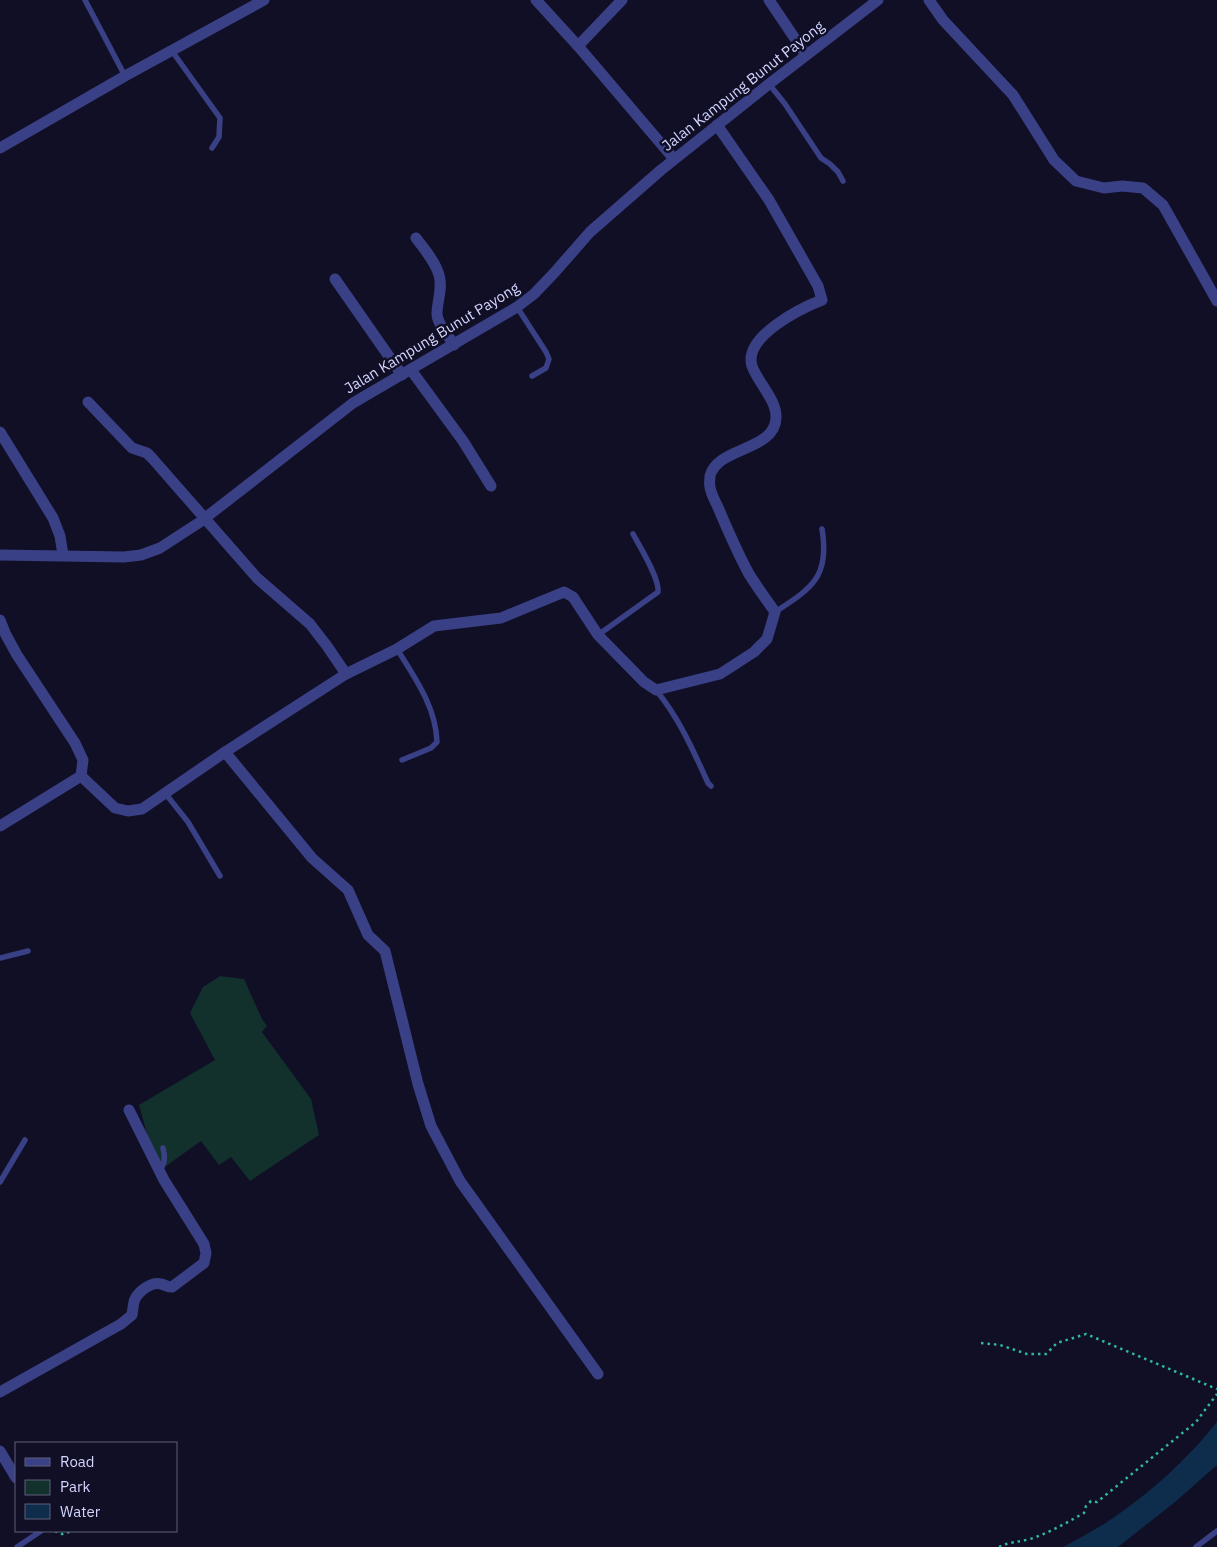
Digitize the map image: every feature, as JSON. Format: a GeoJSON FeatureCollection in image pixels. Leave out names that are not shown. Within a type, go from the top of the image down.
{"type":"FeatureCollection","features":[{"type":"Feature","properties":{"kind":"street"},"geometry":{"type":"LineString","coordinates":[[0,148],[125,76],[264,0]]}},
{"type":"Feature","properties":{"kind":"street"},"geometry":{"type":"LineString","coordinates":[[536,0],[578,46],[674,159]]}},
{"type":"Feature","properties":{"kind":"street"},"geometry":{"type":"LineString","coordinates":[[578,46],[622,0]]}},
{"type":"Feature","properties":{"kind":"street"},"geometry":{"type":"LineString","coordinates":[[768,0],[806,55]]}},
{"type":"Feature","properties":{"kind":"street","name":"Jalan Kampung Bunut Payong"},"geometry":{"type":"LineString","coordinates":[[0,555],[124,557],[141,555],[160,548],[205,518],[353,403],[517,307],[534,294],[590,232],[674,159],[878,0]]}},
{"type":"Feature","properties":{"kind":"street"},"geometry":{"type":"LineString","coordinates":[[929,0],[943,20],[1013,95],[1054,160],[1076,181],[1104,188],[1122,186],[1143,188],[1163,205],[1217,301]]}},
{"type":"Feature","properties":{"kind":"street"},"geometry":{"type":"LineString","coordinates":[[81,776],[115,808],[128,811],[142,808],[224,752],[346,674],[397,649],[434,626],[501,618],[564,592],[573,596],[598,635],[644,682],[656,690],[720,674],[754,652],[767,639],[775,612],[750,575],[738,552],[709,487],[710,475],[714,467],[726,458],[756,443],[771,432],[776,419],[774,406],[752,366],[754,350],[758,343],[776,325],[807,306],[822,300],[818,286],[769,200],[717,125]]}},
{"type":"Feature","properties":{"kind":"street"},"geometry":{"type":"LineString","coordinates":[[416,238],[436,266],[441,284],[437,315],[454,345]]}},
{"type":"Feature","properties":{"kind":"street"},"geometry":{"type":"LineString","coordinates":[[335,279],[463,441],[491,486]]}},
{"type":"Feature","properties":{"kind":"street"},"geometry":{"type":"LineString","coordinates":[[88,402],[132,448],[147,453],[258,578],[310,624],[328,646],[346,674]]}},
{"type":"Feature","properties":{"kind":"street"},"geometry":{"type":"LineString","coordinates":[[0,432],[53,518],[60,536],[63,555]]}},
{"type":"Feature","properties":{"kind":"street"},"geometry":{"type":"LineString","coordinates":[[0,620],[17,655],[75,744],[83,760],[81,776]]}},
{"type":"Feature","properties":{"kind":"street"},"geometry":{"type":"LineString","coordinates":[[224,752],[312,858],[348,890],[368,935],[385,951],[418,1084],[431,1126],[460,1181],[598,1374]]}},
{"type":"Feature","properties":{"kind":"street"},"geometry":{"type":"LineString","coordinates":[[0,826],[81,776]]}},
{"type":"Feature","properties":{"kind":"street"},"geometry":{"type":"LineString","coordinates":[[0,1392],[122,1324],[132,1315],[134,1300],[140,1292],[153,1284],[160,1283],[172,1287],[204,1263],[206,1253],[204,1244],[159,1170],[129,1110]]}},
{"type":"Feature","properties":{"kind":"street"},"geometry":{"type":"LineString","coordinates":[[0,1451],[15,1476]]}},
{"type":"Feature","properties":{"kind":"lane"},"geometry":{"type":"LineString","coordinates":[[85,0],[125,76]]}},
{"type":"Feature","properties":{"kind":"lane"},"geometry":{"type":"LineString","coordinates":[[172,51],[220,118],[219,137],[212,148]]}},
{"type":"Feature","properties":{"kind":"lane"},"geometry":{"type":"LineString","coordinates":[[769,84],[785,104],[821,158],[838,172],[843,181]]}},
{"type":"Feature","properties":{"kind":"lane"},"geometry":{"type":"LineString","coordinates":[[517,307],[549,359],[546,368],[532,376]]}},
{"type":"Feature","properties":{"kind":"lane"},"geometry":{"type":"LineString","coordinates":[[775,612],[801,595],[814,582],[822,567],[825,547],[822,529]]}},
{"type":"Feature","properties":{"kind":"lane"},"geometry":{"type":"LineString","coordinates":[[598,635],[658,592],[656,580],[634,534]]}},
{"type":"Feature","properties":{"kind":"lane"},"geometry":{"type":"LineString","coordinates":[[397,649],[421,687],[436,727],[437,742],[431,748],[402,760]]}},
{"type":"Feature","properties":{"kind":"lane"},"geometry":{"type":"LineString","coordinates":[[656,690],[676,718],[708,783],[712,786]]}},
{"type":"Feature","properties":{"kind":"lane"},"geometry":{"type":"LineString","coordinates":[[165,793],[188,822],[220,876]]}},
{"type":"Feature","properties":{"kind":"lane"},"geometry":{"type":"LineString","coordinates":[[0,958],[28,951]]}},
{"type":"Feature","properties":{"kind":"lane"},"geometry":{"type":"LineString","coordinates":[[0,1182],[25,1140]]}},
{"type":"Feature","properties":{"kind":"lane"},"geometry":{"type":"LineString","coordinates":[[159,1170],[162,1168],[164,1161],[163,1148]]}},
{"type":"Feature","properties":{"kind":"lane"},"geometry":{"type":"LineString","coordinates":[[1196,1547],[1217,1531]]}},
{"type":"Feature","properties":{"kind":"lane"},"geometry":{"type":"LineString","coordinates":[[17,1547],[40,1532]]}},
{"type":"Feature","properties":{"kind":"path"},"geometry":{"type":"LineString","coordinates":[[981,1343],[1000,1344],[1027,1354],[1046,1354],[1057,1343],[1086,1334],[1217,1389]]}},
{"type":"Feature","properties":{"kind":"path"},"geometry":{"type":"LineString","coordinates":[[999,1547],[1006,1543],[1028,1539],[1047,1532],[1084,1513],[1086,1506],[1092,1501],[1097,1502],[1196,1422],[1217,1394]]}},
{"type":"Feature","properties":{"kind":"green space"},"geometry":{"type":"Polygon","coordinates":[[[220,976],[244,979],[267,1026],[262,1032],[311,1099],[319,1135],[250,1181],[231,1157],[219,1165],[201,1141],[166,1166],[156,1156],[152,1148],[139,1105],[215,1060],[190,1013],[203,987],[220,976]]]}},
{"type":"Feature","properties":{"kind":"water"},"geometry":{"type":"Polygon","coordinates":[[[1217,1422],[1217,1465],[1175,1502],[1118,1547],[1063,1547],[1107,1522],[1152,1489],[1193,1450],[1217,1422]]]}}]}
